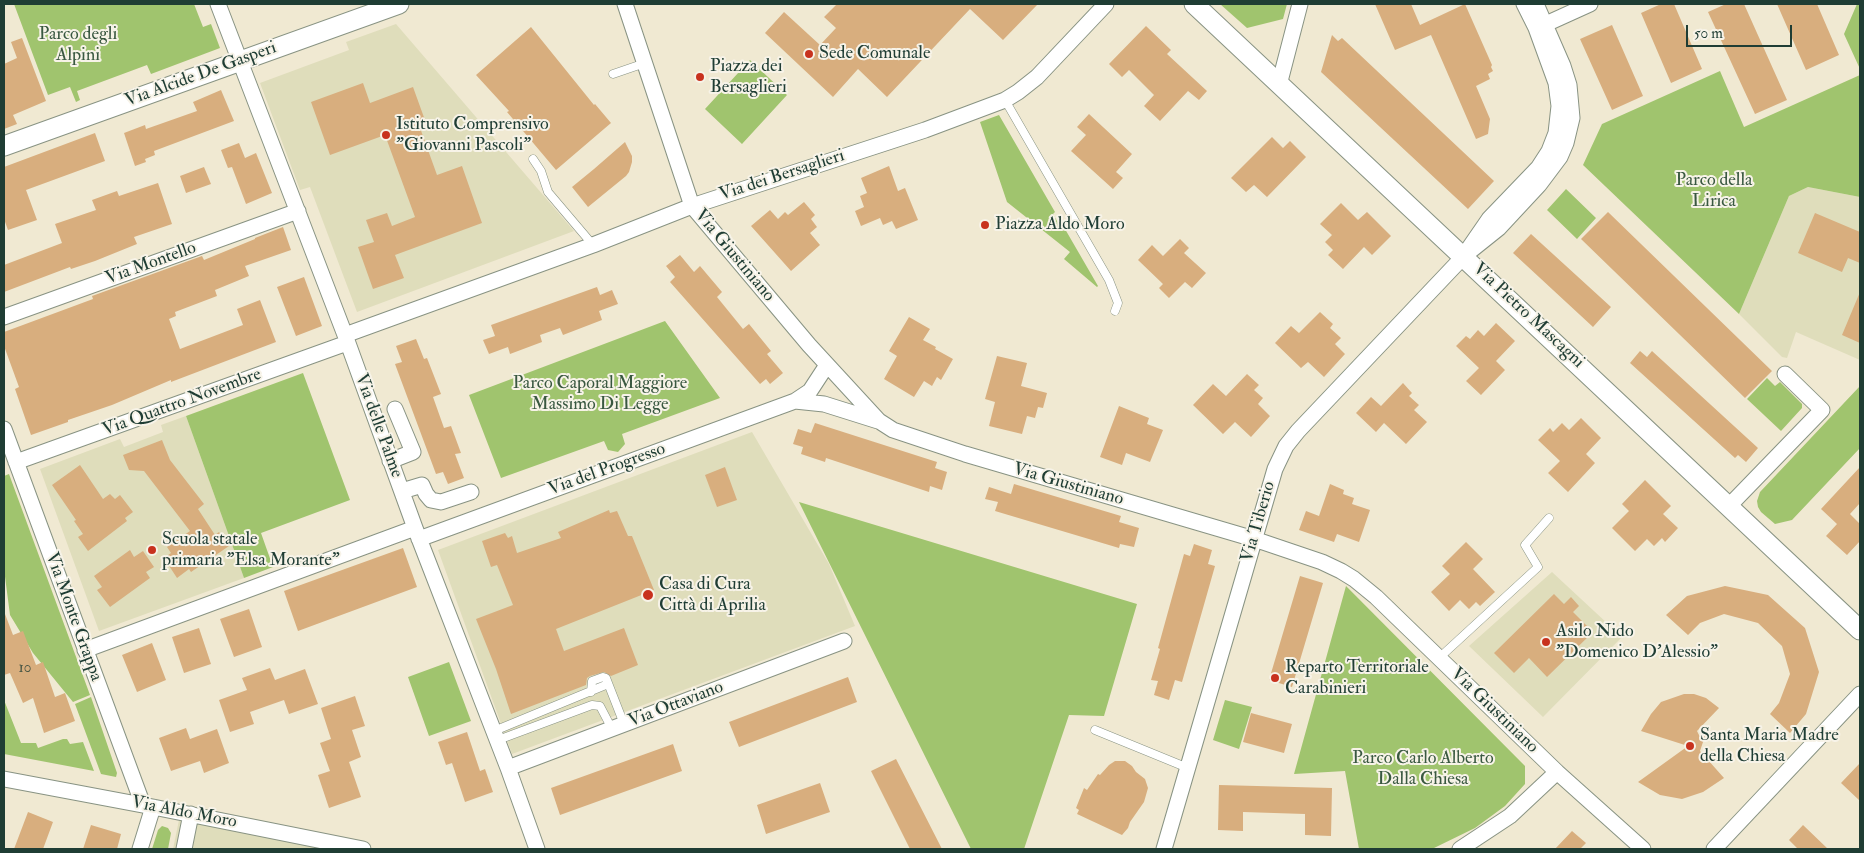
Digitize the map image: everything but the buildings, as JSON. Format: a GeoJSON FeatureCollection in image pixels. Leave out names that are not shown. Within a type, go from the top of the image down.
{"type":"FeatureCollection","features":[{"type":"Feature","properties":{"kind":"street","name":"Via delle Palme"},"geometry":{"type":"LineString","coordinates":[[218,4],[298,211],[417,533],[496,735],[537,849]]}},
{"type":"Feature","properties":{"kind":"street","name":"Via Alcide De Gasperi"},"geometry":{"type":"LineString","coordinates":[[4,146],[399,4]]}},
{"type":"Feature","properties":{"kind":"street","name":"Via Giustiniano"},"geometry":{"type":"LineString","coordinates":[[625,4],[692,206],[827,365],[878,421],[893,430],[965,454],[1254,539],[1322,562],[1349,576],[1376,597],[1557,772],[1643,849]]}},
{"type":"Feature","properties":{"kind":"street","name":"Via dei Bersaglieri"},"geometry":{"type":"LineString","coordinates":[[347,342],[692,206],[925,130],[1005,100],[1037,77],[1106,4]]}},
{"type":"Feature","properties":{"kind":"street","name":"Via Pietro Mascagni"},"geometry":{"type":"LineString","coordinates":[[1194,4],[1860,630]]}},
{"type":"Feature","properties":{"kind":"street"},"geometry":{"type":"LineString","coordinates":[[1279,85],[1300,4]]}},
{"type":"Feature","properties":{"kind":"street"},"geometry":{"type":"LineString","coordinates":[[1524,4],[1540,26]]}},
{"type":"Feature","properties":{"kind":"street"},"geometry":{"type":"LineString","coordinates":[[1536,4],[1540,26]]}},
{"type":"Feature","properties":{"kind":"street"},"geometry":{"type":"LineString","coordinates":[[1540,26],[1590,4]]}},
{"type":"Feature","properties":{"kind":"street","name":"Via Tiberio"},"geometry":{"type":"LineString","coordinates":[[1164,849],[1254,539],[1281,454],[1291,439],[1464,256],[1483,227],[1538,168],[1553,143],[1558,120],[1559,94],[1540,26]]}},
{"type":"Feature","properties":{"kind":"street","name":"Via Montello"},"geometry":{"type":"LineString","coordinates":[[4,317],[298,211]]}},
{"type":"Feature","properties":{"kind":"street","name":"Via Quattro Novembre"},"geometry":{"type":"LineString","coordinates":[[16,462],[347,342]]}},
{"type":"Feature","properties":{"kind":"street","name":"Via del Progresso"},"geometry":{"type":"LineString","coordinates":[[85,650],[796,400],[810,391],[827,365]]}},
{"type":"Feature","properties":{"kind":"street"},"geometry":{"type":"LineString","coordinates":[[1730,506],[1822,410],[1785,374]]}},
{"type":"Feature","properties":{"kind":"street","name":"Via del Progresso"},"geometry":{"type":"LineString","coordinates":[[796,400],[824,404],[878,421]]}},
{"type":"Feature","properties":{"kind":"street"},"geometry":{"type":"LineString","coordinates":[[390,461],[413,452],[395,408]]}},
{"type":"Feature","properties":{"kind":"street","name":"Via Monte Grappa"},"geometry":{"type":"LineString","coordinates":[[4,429],[85,650],[148,806]]}},
{"type":"Feature","properties":{"kind":"street"},"geometry":{"type":"LineString","coordinates":[[402,492],[422,485],[431,500],[441,502],[471,492]]}},
{"type":"Feature","properties":{"kind":"street","name":"Via Ottaviano"},"geometry":{"type":"LineString","coordinates":[[508,768],[844,641]]}},
{"type":"Feature","properties":{"kind":"street"},"geometry":{"type":"LineString","coordinates":[[1714,849],[1860,694]]}},
{"type":"Feature","properties":{"kind":"street"},"geometry":{"type":"LineString","coordinates":[[1460,849],[1510,816],[1557,772]]}},
{"type":"Feature","properties":{"kind":"street","name":"Via Aldo Moro"},"geometry":{"type":"LineString","coordinates":[[4,779],[363,849]]}},
{"type":"Feature","properties":{"kind":"street"},"geometry":{"type":"LineString","coordinates":[[140,849],[148,806]]}},
{"type":"Feature","properties":{"kind":"street"},"geometry":{"type":"LineString","coordinates":[[184,849],[191,814]]}},
{"type":"Feature","properties":{"kind":"lane"},"geometry":{"type":"LineString","coordinates":[[613,74],[644,63]]}},
{"type":"Feature","properties":{"kind":"lane"},"geometry":{"type":"LineString","coordinates":[[1005,100],[1109,280],[1118,303],[1115,311]]}},
{"type":"Feature","properties":{"kind":"lane"},"geometry":{"type":"LineString","coordinates":[[533,159],[542,171],[548,192],[593,245]]}},
{"type":"Feature","properties":{"kind":"lane"},"geometry":{"type":"LineString","coordinates":[[1440,658],[1538,567],[1525,546],[1549,518]]}},
{"type":"Feature","properties":{"kind":"lane"},"geometry":{"type":"LineString","coordinates":[[496,735],[608,684],[618,726]]}},
{"type":"Feature","properties":{"kind":"lane"},"geometry":{"type":"LineString","coordinates":[[496,735],[592,705],[600,706],[618,726]]}},
{"type":"Feature","properties":{"kind":"lane"},"geometry":{"type":"LineString","coordinates":[[1095,730],[1188,768]]}},
{"type":"Feature","properties":{"kind":"shaded area","name":"Istituto Comprensivo \"Giovanni Pascoli\""},"geometry":{"type":"Polygon","coordinates":[[[396,24],[574,231],[357,312],[310,187],[300,190],[260,83],[349,50],[346,42],[396,24]]]}},
{"type":"Feature","properties":{"kind":"shaded area"},"geometry":{"type":"Polygon","coordinates":[[[1808,187],[1860,197],[1860,360],[1796,332],[1787,358],[1782,357],[1739,314],[1789,196],[1808,187]]]}},
{"type":"Feature","properties":{"kind":"shaded area","name":"Scuola statale primaria \"Elsa Morante\""},"geometry":{"type":"Polygon","coordinates":[[[186,416],[244,578],[99,631],[40,469],[120,439],[124,447],[163,432],[161,425],[186,416]]]}},
{"type":"Feature","properties":{"kind":"shaded area","name":"Casa di Cura Città di Aprilia"},"geometry":{"type":"Polygon","coordinates":[[[752,432],[829,564],[855,626],[512,754],[438,550],[752,432]]]}},
{"type":"Feature","properties":{"kind":"shaded area","name":"Asilo Nido \"Domenico D'Alessio\""},"geometry":{"type":"Polygon","coordinates":[[[1552,572],[1622,637],[1543,717],[1469,646],[1552,572]]]}},
{"type":"Feature","properties":{"kind":"shaded area"},"geometry":{"type":"Polygon","coordinates":[[[179,820],[327,849],[173,849],[179,820]]]}},
{"type":"Feature","properties":{"kind":"green space","name":"Parco degli Alpini"},"geometry":{"type":"Polygon","coordinates":[[[14,4],[194,4],[203,27],[211,24],[220,48],[151,74],[147,65],[77,91],[80,100],[76,102],[70,87],[48,95],[14,4]]]}},
{"type":"Feature","properties":{"kind":"green space"},"geometry":{"type":"Polygon","coordinates":[[[1220,4],[1287,4],[1283,19],[1247,28],[1220,4]]]}},
{"type":"Feature","properties":{"kind":"green space"},"geometry":{"type":"Polygon","coordinates":[[[1857,4],[1860,4],[1860,69],[1844,34],[1857,4]]]}},
{"type":"Feature","properties":{"kind":"green space"},"geometry":{"type":"Polygon","coordinates":[[[750,60],[787,95],[742,144],[705,109],[750,60]]]}},
{"type":"Feature","properties":{"kind":"green space","name":"Parco della Lirica"},"geometry":{"type":"Polygon","coordinates":[[[1720,71],[1744,127],[1860,75],[1860,197],[1808,187],[1789,196],[1739,314],[1583,165],[1602,124],[1720,71]]]}},
{"type":"Feature","properties":{"kind":"green space"},"geometry":{"type":"Polygon","coordinates":[[[999,115],[1055,212],[1053,214],[1062,230],[1065,229],[1097,287],[1064,259],[1070,252],[1007,202],[980,122],[999,115]]]}},
{"type":"Feature","properties":{"kind":"green space"},"geometry":{"type":"Polygon","coordinates":[[[1566,189],[1596,218],[1577,239],[1547,210],[1566,189]]]}},
{"type":"Feature","properties":{"kind":"green space","name":"Parco Caporal Maggiore Massimo Di Legge"},"geometry":{"type":"Polygon","coordinates":[[[665,321],[720,398],[622,434],[625,444],[618,452],[608,450],[604,441],[501,478],[469,395],[665,321]]]}},
{"type":"Feature","properties":{"kind":"green space"},"geometry":{"type":"Polygon","coordinates":[[[303,373],[350,500],[261,533],[273,567],[244,578],[186,416],[303,373]]]}},
{"type":"Feature","properties":{"kind":"green space"},"geometry":{"type":"Polygon","coordinates":[[[1767,378],[1775,386],[1780,382],[1802,404],[1802,408],[1781,431],[1747,399],[1767,378]]]}},
{"type":"Feature","properties":{"kind":"green space"},"geometry":{"type":"Polygon","coordinates":[[[1860,386],[1860,448],[1792,520],[1775,524],[1758,507],[1757,501],[1760,492],[1860,386]]]}},
{"type":"Feature","properties":{"kind":"green space"},"geometry":{"type":"Polygon","coordinates":[[[9,474],[90,695],[73,702],[33,653],[10,615],[4,569],[4,476],[9,474]]]}},
{"type":"Feature","properties":{"kind":"green space"},"geometry":{"type":"Polygon","coordinates":[[[799,502],[1137,604],[1104,716],[1069,715],[1024,849],[971,849],[799,502]]]}},
{"type":"Feature","properties":{"kind":"green space","name":"Parco Carlo Alberto Dalla Chiesa"},"geometry":{"type":"Polygon","coordinates":[[[1346,586],[1525,766],[1525,784],[1505,806],[1475,828],[1432,849],[1359,849],[1345,771],[1294,774],[1346,586]]]}},
{"type":"Feature","properties":{"kind":"green space"},"geometry":{"type":"Polygon","coordinates":[[[449,662],[471,721],[429,736],[408,677],[449,662]]]}},
{"type":"Feature","properties":{"kind":"green space"},"geometry":{"type":"Polygon","coordinates":[[[91,697],[117,773],[116,777],[101,774],[75,704],[91,697]]]}},
{"type":"Feature","properties":{"kind":"green space"},"geometry":{"type":"Polygon","coordinates":[[[4,700],[21,743],[36,743],[38,748],[63,739],[67,739],[70,744],[83,742],[94,771],[4,754],[4,700]]]}},
{"type":"Feature","properties":{"kind":"green space"},"geometry":{"type":"Polygon","coordinates":[[[1225,700],[1252,707],[1239,749],[1213,740],[1225,700]]]}},
{"type":"Feature","properties":{"kind":"green space"},"geometry":{"type":"Polygon","coordinates":[[[162,826],[168,828],[171,833],[168,849],[152,849],[158,830],[162,826]]]}},
{"type":"Feature","properties":{"kind":"place","name":"Sede Comunale"},"geometry":{"type":"Point","coordinates":[809,54]}},
{"type":"Feature","properties":{"kind":"place","name":"Piazza dei Bersaglieri"},"geometry":{"type":"Point","coordinates":[700,77]}},
{"type":"Feature","properties":{"kind":"place","name":"Istituto Comprensivo \"Giovanni Pascoli\""},"geometry":{"type":"Point","coordinates":[386,135]}},
{"type":"Feature","properties":{"kind":"place","name":"Piazza Aldo Moro"},"geometry":{"type":"Point","coordinates":[985,225]}},
{"type":"Feature","properties":{"kind":"place","name":"Scuola statale primaria \"Elsa Morante\""},"geometry":{"type":"Point","coordinates":[152,550]}},
{"type":"Feature","properties":{"kind":"place","name":"Casa di Cura Città di Aprilia"},"geometry":{"type":"Point","coordinates":[648,595]}},
{"type":"Feature","properties":{"kind":"place","name":"Asilo Nido \"Domenico D'Alessio\""},"geometry":{"type":"Point","coordinates":[1546,642]}},
{"type":"Feature","properties":{"kind":"place","name":"Reparto Territoriale Carabinieri"},"geometry":{"type":"Point","coordinates":[1275,678]}},
{"type":"Feature","properties":{"kind":"place","name":"Santa Maria Madre della Chiesa"},"geometry":{"type":"Point","coordinates":[1690,746]}}]}
